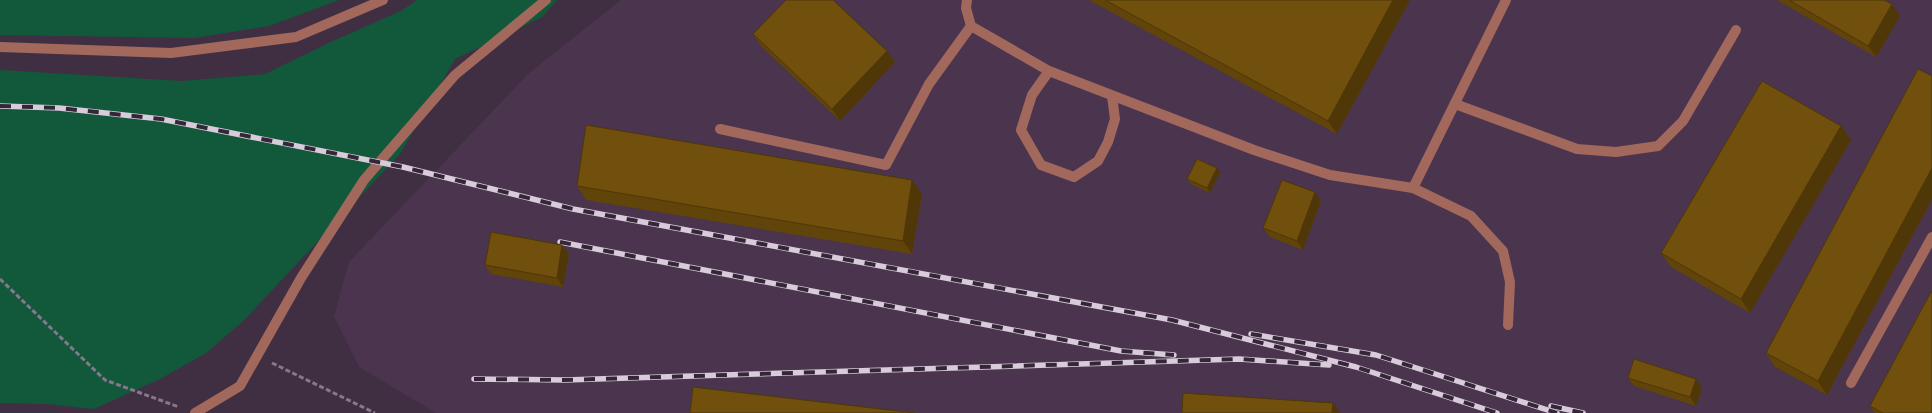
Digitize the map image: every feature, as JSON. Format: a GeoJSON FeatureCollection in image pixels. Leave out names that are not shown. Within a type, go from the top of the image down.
{"type":"FeatureCollection","features":[{"type":"Feature","properties":{"kind":"lane"},"geometry":{"type":"LineString","coordinates":[[0,47],[180,52],[296,37],[383,0]]}},
{"type":"Feature","properties":{"kind":"lane"},"geometry":{"type":"LineString","coordinates":[[195,413],[240,386],[301,278],[364,180],[455,75],[546,0]]}},
{"type":"Feature","properties":{"kind":"lane"},"geometry":{"type":"LineString","coordinates":[[967,0],[966,8],[971,26],[1049,71],[1254,150],[1330,175],[1413,188],[1471,216],[1503,251],[1510,282],[1508,325]]}},
{"type":"Feature","properties":{"kind":"lane"},"geometry":{"type":"LineString","coordinates":[[1413,188],[1506,0]]}},
{"type":"Feature","properties":{"kind":"lane"},"geometry":{"type":"LineString","coordinates":[[720,129],[886,165],[929,84],[971,26]]}},
{"type":"Feature","properties":{"kind":"lane"},"geometry":{"type":"LineString","coordinates":[[1455,104],[1576,148],[1616,152],[1658,146],[1684,121],[1736,30]]}},
{"type":"Feature","properties":{"kind":"lane"},"geometry":{"type":"LineString","coordinates":[[1049,71],[1032,95],[1021,130],[1041,164],[1074,177],[1098,161],[1108,142],[1115,119],[1112,96]]}},
{"type":"Feature","properties":{"kind":"lane"},"geometry":{"type":"LineString","coordinates":[[1851,383],[1932,237]]}},
{"type":"Feature","properties":{"kind":"path"},"geometry":{"type":"LineString","coordinates":[[0,279],[105,380],[195,413]]}},
{"type":"Feature","properties":{"kind":"path"},"geometry":{"type":"LineString","coordinates":[[257,355],[375,413]]}},
{"type":"Feature","properties":{"kind":"shaded area"},"geometry":{"type":"Polygon","coordinates":[[[621,0],[1932,0],[1932,413],[436,413],[359,367],[334,316],[349,262],[528,74],[621,0]]]}},
{"type":"Feature","properties":{"kind":"green space"},"geometry":{"type":"Polygon","coordinates":[[[0,0],[339,0],[269,26],[194,38],[0,35],[0,0]]]}},
{"type":"Feature","properties":{"kind":"green space"},"geometry":{"type":"Polygon","coordinates":[[[417,0],[557,0],[542,17],[455,59],[400,154],[243,321],[206,353],[162,378],[94,409],[48,404],[0,403],[0,70],[182,81],[265,74],[401,11],[417,0]]]}},
{"type":"Feature","properties":{"kind":"building"},"geometry":{"type":"Polygon","coordinates":[[[786,0],[833,0],[887,51],[832,109],[753,34],[786,0]]]}},
{"type":"Feature","properties":{"kind":"building"},"geometry":{"type":"Polygon","coordinates":[[[1105,0],[1393,0],[1328,121],[1105,0]]]}},
{"type":"Feature","properties":{"kind":"building"},"geometry":{"type":"Polygon","coordinates":[[[1789,0],[1884,0],[1892,4],[1868,46],[1789,0]]]}},
{"type":"Feature","properties":{"kind":"building"},"geometry":{"type":"Polygon","coordinates":[[[1918,69],[1932,76],[1932,168],[1818,381],[1766,353],[1918,69]]]}},
{"type":"Feature","properties":{"kind":"building"},"geometry":{"type":"Polygon","coordinates":[[[1762,81],[1841,126],[1741,299],[1661,253],[1762,81]]]}},
{"type":"Feature","properties":{"kind":"building"},"geometry":{"type":"Polygon","coordinates":[[[586,125],[912,180],[903,241],[577,186],[586,125]]]}},
{"type":"Feature","properties":{"kind":"building"},"geometry":{"type":"Polygon","coordinates":[[[1197,159],[1217,168],[1207,188],[1187,179],[1197,159]]]}},
{"type":"Feature","properties":{"kind":"building"},"geometry":{"type":"Polygon","coordinates":[[[1282,180],[1315,192],[1297,241],[1263,228],[1282,180]]]}},
{"type":"Feature","properties":{"kind":"building"},"geometry":{"type":"Polygon","coordinates":[[[491,232],[562,245],[557,278],[485,265],[491,232]]]}},
{"type":"Feature","properties":{"kind":"building"},"geometry":{"type":"Polygon","coordinates":[[[1931,292],[1932,413],[1883,413],[1870,406],[1931,292]]]}},
{"type":"Feature","properties":{"kind":"building"},"geometry":{"type":"Polygon","coordinates":[[[1634,359],[1696,379],[1690,397],[1628,378],[1634,359]]]}},
{"type":"Feature","properties":{"kind":"building"},"geometry":{"type":"Polygon","coordinates":[[[693,387],[915,413],[690,413],[693,387]]]}},
{"type":"Feature","properties":{"kind":"building"},"geometry":{"type":"Polygon","coordinates":[[[1183,393],[1333,403],[1332,413],[1182,413],[1183,393]]]}},
{"type":"Feature","properties":{"kind":"railway"},"geometry":{"type":"LineString","coordinates":[[0,106],[59,108],[161,119],[403,167],[573,209],[1172,320],[1356,367],[1497,413]]}},
{"type":"Feature","properties":{"kind":"railway"},"geometry":{"type":"LineString","coordinates":[[560,242],[1121,351],[1174,355]]}},
{"type":"Feature","properties":{"kind":"railway"},"geometry":{"type":"LineString","coordinates":[[1251,334],[1376,355],[1557,413]]}},
{"type":"Feature","properties":{"kind":"railway"},"geometry":{"type":"LineString","coordinates":[[474,379],[565,380],[1239,359],[1329,365]]}},
{"type":"Feature","properties":{"kind":"railway"},"geometry":{"type":"LineString","coordinates":[[1551,406],[1583,413]]}}]}
